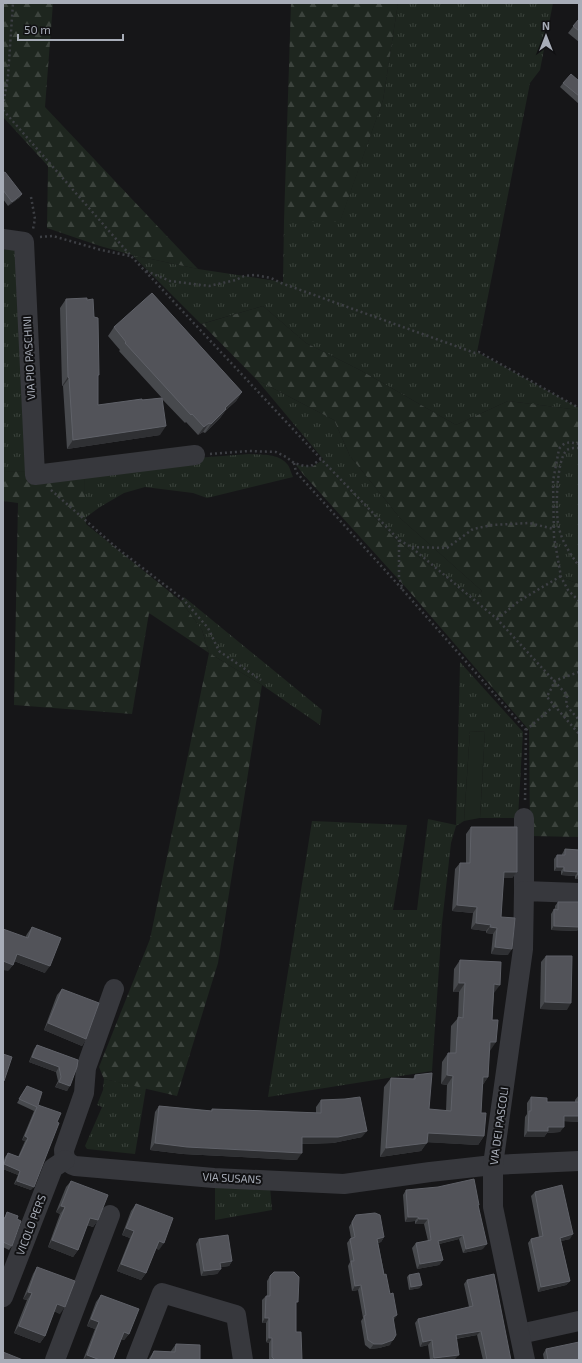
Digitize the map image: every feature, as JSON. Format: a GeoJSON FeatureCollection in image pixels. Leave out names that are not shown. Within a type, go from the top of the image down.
{"type":"FeatureCollection","features":[{"type":"Feature","properties":{"kind":"street"},"geometry":{"type":"LineString","coordinates":[[3,239],[24,242]]}},
{"type":"Feature","properties":{"kind":"street","name":"VIA PIO PASCHINI"},"geometry":{"type":"LineString","coordinates":[[24,242],[34,475]]}},
{"type":"Feature","properties":{"kind":"street"},"geometry":{"type":"LineString","coordinates":[[34,475],[196,456]]}},
{"type":"Feature","properties":{"kind":"street","name":"VIA DEI PASCOLI"},"geometry":{"type":"LineString","coordinates":[[524,818],[523,949],[493,1165],[493,1206],[525,1360]]}},
{"type":"Feature","properties":{"kind":"street"},"geometry":{"type":"LineString","coordinates":[[524,891],[579,893]]}},
{"type":"Feature","properties":{"kind":"street"},"geometry":{"type":"LineString","coordinates":[[65,1160],[64,1150],[84,1093],[86,1068],[114,989]]}},
{"type":"Feature","properties":{"kind":"street","name":"VIA SUSANS"},"geometry":{"type":"LineString","coordinates":[[65,1160],[69,1164],[75,1166],[214,1178],[344,1184],[493,1165],[579,1161]]}},
{"type":"Feature","properties":{"kind":"street","name":"VICOLO PERS"},"geometry":{"type":"LineString","coordinates":[[3,1297],[53,1168],[65,1160]]}},
{"type":"Feature","properties":{"kind":"street"},"geometry":{"type":"LineString","coordinates":[[55,1360],[110,1215]]}},
{"type":"Feature","properties":{"kind":"street"},"geometry":{"type":"LineString","coordinates":[[136,1360],[162,1293],[236,1315],[243,1360]]}},
{"type":"Feature","properties":{"kind":"street"},"geometry":{"type":"LineString","coordinates":[[520,1334],[579,1321]]}},
{"type":"Feature","properties":{"kind":"path"},"geometry":{"type":"LineString","coordinates":[[3,106],[8,76],[14,3]]}},
{"type":"Feature","properties":{"kind":"path"},"geometry":{"type":"LineString","coordinates":[[3,110],[131,256],[399,540],[411,547],[497,619],[566,695],[566,705],[579,720]]}},
{"type":"Feature","properties":{"kind":"path"},"geometry":{"type":"LineString","coordinates":[[24,242],[33,232],[36,219],[31,197]]}},
{"type":"Feature","properties":{"kind":"path"},"geometry":{"type":"LineString","coordinates":[[24,242],[38,237],[53,236],[101,250],[131,256]]}},
{"type":"Feature","properties":{"kind":"path"},"geometry":{"type":"LineString","coordinates":[[144,270],[170,281],[209,286],[236,280],[244,276],[255,275],[271,278],[281,283],[475,353],[479,352],[579,408]]}},
{"type":"Feature","properties":{"kind":"path"},"geometry":{"type":"LineString","coordinates":[[579,444],[568,442],[562,444],[559,449],[553,481],[554,537],[561,576],[568,590],[579,601]]}},
{"type":"Feature","properties":{"kind":"path"},"geometry":{"type":"LineString","coordinates":[[553,481],[564,454],[567,451],[579,448]]}},
{"type":"Feature","properties":{"kind":"path"},"geometry":{"type":"LineString","coordinates":[[196,456],[249,451],[276,452],[294,463],[311,466],[321,459]]}},
{"type":"Feature","properties":{"kind":"path"},"geometry":{"type":"LineString","coordinates":[[562,460],[557,484],[557,519],[559,530],[568,550],[579,566]]}},
{"type":"Feature","properties":{"kind":"path"},"geometry":{"type":"LineString","coordinates":[[294,463],[296,472],[403,590],[526,730],[524,818]]}},
{"type":"Feature","properties":{"kind":"path"},"geometry":{"type":"LineString","coordinates":[[34,475],[118,549],[183,599],[208,628],[219,651],[261,680]]}},
{"type":"Feature","properties":{"kind":"path"},"geometry":{"type":"LineString","coordinates":[[411,547],[447,548],[473,529],[492,525],[529,523],[554,529]]}},
{"type":"Feature","properties":{"kind":"path"},"geometry":{"type":"LineString","coordinates":[[399,540],[399,577],[403,590]]}},
{"type":"Feature","properties":{"kind":"path"},"geometry":{"type":"LineString","coordinates":[[497,619],[519,601],[561,576]]}},
{"type":"Feature","properties":{"kind":"path"},"geometry":{"type":"LineString","coordinates":[[554,681],[579,672]]}},
{"type":"Feature","properties":{"kind":"path"},"geometry":{"type":"LineString","coordinates":[[554,681],[553,687],[549,691],[547,697],[579,734]]}},
{"type":"Feature","properties":{"kind":"path"},"geometry":{"type":"LineString","coordinates":[[526,730],[554,706]]}},
{"type":"Feature","properties":{"kind":"green space"},"geometry":{"type":"Polygon","coordinates":[[[3,3],[53,3],[45,107],[198,269],[132,255],[47,228],[48,166],[3,117],[3,3]]]}},
{"type":"Feature","properties":{"kind":"green space"},"geometry":{"type":"Polygon","coordinates":[[[291,3],[398,3],[383,100],[340,222],[284,221],[291,3]]]}},
{"type":"Feature","properties":{"kind":"green space"},"geometry":{"type":"Polygon","coordinates":[[[398,3],[553,3],[540,70],[530,83],[477,352],[579,408],[579,410],[508,401],[456,425],[360,370],[306,343],[263,306],[201,324],[132,255],[198,269],[283,282],[284,221],[340,221],[383,100],[398,3]]]}},
{"type":"Feature","properties":{"kind":"green space"},"geometry":{"type":"Polygon","coordinates":[[[3,243],[16,250],[17,306],[23,318],[29,472],[3,471],[3,243]]]}},
{"type":"Feature","properties":{"kind":"green space"},"geometry":{"type":"Polygon","coordinates":[[[263,306],[306,343],[360,370],[456,425],[508,401],[579,410],[579,444],[568,443],[559,449],[553,481],[554,537],[561,577],[579,584],[579,837],[530,836],[529,730],[409,591],[296,465],[312,467],[321,461],[396,540],[443,575],[473,603],[482,591],[400,518],[350,456],[334,420],[257,380],[202,324],[263,306]]]}},
{"type":"Feature","properties":{"kind":"green space"},"geometry":{"type":"Polygon","coordinates":[[[257,380],[334,420],[350,456],[400,518],[482,591],[473,603],[443,575],[396,540],[321,461],[323,459],[257,380]]]}},
{"type":"Feature","properties":{"kind":"green space"},"geometry":{"type":"Polygon","coordinates":[[[567,442],[579,444],[579,584],[561,577],[554,537],[553,481],[559,449],[562,444],[567,442]]]}},
{"type":"Feature","properties":{"kind":"green space"},"geometry":{"type":"Polygon","coordinates":[[[249,454],[270,455],[280,458],[288,465],[293,477],[207,498],[193,493],[145,487],[124,493],[85,518],[84,473],[195,458],[249,454]]]}},
{"type":"Feature","properties":{"kind":"green space"},"geometry":{"type":"Polygon","coordinates":[[[3,471],[84,473],[86,524],[181,601],[202,630],[209,653],[149,613],[132,714],[14,705],[18,503],[3,501],[3,471]]]}},
{"type":"Feature","properties":{"kind":"green space"},"geometry":{"type":"Polygon","coordinates":[[[184,597],[322,710],[320,725],[262,685],[209,653],[202,630],[181,601],[184,597]]]}},
{"type":"Feature","properties":{"kind":"green space"},"geometry":{"type":"Polygon","coordinates":[[[209,653],[262,685],[218,963],[177,1096],[104,1079],[99,1067],[150,939],[209,653]]]}},
{"type":"Feature","properties":{"kind":"green space"},"geometry":{"type":"Polygon","coordinates":[[[460,662],[523,732],[518,818],[480,818],[485,732],[470,731],[464,821],[456,826],[451,843],[442,923],[432,1071],[268,1097],[312,821],[407,825],[393,910],[417,910],[428,819],[456,825],[460,662]]]}},
{"type":"Feature","properties":{"kind":"green space"},"geometry":{"type":"Polygon","coordinates":[[[470,731],[485,732],[480,818],[464,821],[470,731]]]}},
{"type":"Feature","properties":{"kind":"green space"},"geometry":{"type":"Polygon","coordinates":[[[104,1079],[146,1088],[135,1154],[87,1149],[85,1146],[102,1107],[97,1105],[103,1090],[104,1079]]]}},
{"type":"Feature","properties":{"kind":"green space"},"geometry":{"type":"Polygon","coordinates":[[[215,1183],[270,1187],[272,1210],[215,1220],[215,1183]]]}},
{"type":"Feature","properties":{"kind":"building"},"geometry":{"type":"Polygon","coordinates":[[[579,19],[579,31],[573,26],[579,19]]]}},
{"type":"Feature","properties":{"kind":"building"},"geometry":{"type":"Polygon","coordinates":[[[571,74],[579,81],[579,96],[563,83],[571,74]]]}},
{"type":"Feature","properties":{"kind":"building"},"geometry":{"type":"Polygon","coordinates":[[[5,172],[22,194],[12,202],[3,190],[3,173],[5,172]]]}},
{"type":"Feature","properties":{"kind":"building"},"geometry":{"type":"Polygon","coordinates":[[[152,293],[242,392],[211,424],[209,423],[204,427],[192,414],[191,415],[125,343],[126,342],[114,327],[152,293]]]}},
{"type":"Feature","properties":{"kind":"building"},"geometry":{"type":"Polygon","coordinates":[[[87,298],[87,300],[93,299],[94,317],[98,318],[98,405],[162,398],[166,426],[73,440],[68,377],[66,299],[87,298]]]}},
{"type":"Feature","properties":{"kind":"building"},"geometry":{"type":"Polygon","coordinates":[[[471,827],[517,827],[517,872],[504,872],[501,917],[515,918],[512,949],[495,947],[497,928],[490,927],[491,925],[476,923],[477,907],[457,905],[460,863],[470,863],[471,827]]]}},
{"type":"Feature","properties":{"kind":"building"},"geometry":{"type":"Polygon","coordinates":[[[565,849],[579,850],[579,875],[578,872],[564,871],[564,867],[557,867],[557,855],[565,855],[565,849]]]}},
{"type":"Feature","properties":{"kind":"building"},"geometry":{"type":"Polygon","coordinates":[[[558,902],[579,902],[579,927],[554,926],[554,909],[558,910],[558,902]]]}},
{"type":"Feature","properties":{"kind":"building"},"geometry":{"type":"Polygon","coordinates":[[[32,927],[61,938],[50,966],[17,954],[13,965],[3,961],[3,929],[28,938],[32,927]]]}},
{"type":"Feature","properties":{"kind":"building"},"geometry":{"type":"Polygon","coordinates":[[[546,956],[572,956],[571,1003],[545,1002],[546,956]]]}},
{"type":"Feature","properties":{"kind":"building"},"geometry":{"type":"Polygon","coordinates":[[[460,960],[501,962],[500,985],[494,984],[492,1020],[498,1020],[496,1042],[490,1042],[488,1077],[483,1077],[481,1113],[486,1113],[484,1136],[428,1133],[427,1143],[386,1148],[391,1078],[415,1079],[415,1075],[432,1073],[429,1109],[451,1111],[453,1076],[447,1075],[448,1053],[456,1053],[458,1017],[463,1018],[465,983],[459,983],[460,960]]]}},
{"type":"Feature","properties":{"kind":"building"},"geometry":{"type":"Polygon","coordinates":[[[62,989],[99,1003],[86,1039],[48,1023],[62,989]]]}},
{"type":"Feature","properties":{"kind":"building"},"geometry":{"type":"Polygon","coordinates":[[[37,1045],[78,1060],[70,1086],[59,1082],[61,1077],[59,1067],[32,1057],[37,1045]]]}},
{"type":"Feature","properties":{"kind":"building"},"geometry":{"type":"Polygon","coordinates":[[[3,1054],[12,1057],[4,1081],[3,1080],[3,1054]]]}},
{"type":"Feature","properties":{"kind":"building"},"geometry":{"type":"Polygon","coordinates":[[[27,1086],[42,1092],[38,1105],[61,1113],[57,1122],[59,1123],[34,1187],[17,1181],[20,1171],[4,1164],[8,1153],[19,1157],[28,1138],[25,1136],[37,1107],[19,1099],[27,1086]]]}},
{"type":"Feature","properties":{"kind":"building"},"geometry":{"type":"Polygon","coordinates":[[[360,1097],[367,1131],[338,1137],[302,1137],[302,1153],[187,1147],[155,1143],[159,1106],[212,1111],[212,1109],[321,1113],[321,1100],[360,1097]]]}},
{"type":"Feature","properties":{"kind":"building"},"geometry":{"type":"Polygon","coordinates":[[[531,1097],[547,1098],[547,1102],[579,1102],[579,1116],[564,1116],[564,1127],[548,1127],[548,1131],[528,1131],[529,1111],[531,1111],[531,1097]]]}},
{"type":"Feature","properties":{"kind":"building"},"geometry":{"type":"Polygon","coordinates":[[[474,1179],[487,1244],[466,1249],[463,1235],[438,1241],[443,1260],[420,1264],[416,1243],[431,1240],[428,1219],[408,1217],[406,1190],[438,1187],[474,1179]]]}},
{"type":"Feature","properties":{"kind":"building"},"geometry":{"type":"Polygon","coordinates":[[[71,1181],[108,1195],[98,1220],[90,1218],[78,1250],[52,1240],[65,1207],[61,1206],[71,1181]]]}},
{"type":"Feature","properties":{"kind":"building"},"geometry":{"type":"Polygon","coordinates":[[[562,1185],[573,1234],[560,1238],[570,1281],[541,1287],[531,1239],[543,1236],[535,1192],[562,1185]]]}},
{"type":"Feature","properties":{"kind":"building"},"geometry":{"type":"Polygon","coordinates":[[[136,1204],[173,1218],[164,1243],[159,1241],[146,1273],[121,1264],[134,1231],[126,1228],[136,1204]]]}},
{"type":"Feature","properties":{"kind":"building"},"geometry":{"type":"Polygon","coordinates":[[[7,1212],[18,1216],[17,1219],[21,1221],[12,1246],[3,1242],[3,1218],[5,1218],[7,1212]]]}},
{"type":"Feature","properties":{"kind":"building"},"geometry":{"type":"Polygon","coordinates":[[[375,1213],[380,1215],[384,1237],[377,1239],[384,1275],[386,1274],[390,1294],[393,1293],[397,1315],[393,1317],[396,1335],[393,1340],[382,1344],[374,1344],[368,1340],[361,1285],[355,1286],[351,1261],[354,1261],[350,1239],[355,1237],[352,1222],[356,1215],[375,1213]]]}},
{"type":"Feature","properties":{"kind":"building"},"geometry":{"type":"Polygon","coordinates":[[[228,1235],[232,1261],[220,1263],[221,1269],[204,1271],[199,1239],[228,1235]]]}},
{"type":"Feature","properties":{"kind":"building"},"geometry":{"type":"Polygon","coordinates":[[[37,1267],[75,1281],[65,1307],[57,1304],[45,1336],[19,1326],[32,1293],[28,1292],[37,1267]]]}},
{"type":"Feature","properties":{"kind":"building"},"geometry":{"type":"Polygon","coordinates":[[[274,1272],[294,1272],[299,1277],[298,1302],[296,1302],[296,1332],[301,1332],[302,1360],[275,1360],[272,1357],[272,1338],[269,1338],[269,1318],[265,1318],[266,1296],[270,1296],[270,1276],[274,1272]]]}},
{"type":"Feature","properties":{"kind":"building"},"geometry":{"type":"Polygon","coordinates":[[[419,1273],[422,1285],[411,1287],[409,1275],[419,1273]]]}},
{"type":"Feature","properties":{"kind":"building"},"geometry":{"type":"Polygon","coordinates":[[[494,1274],[511,1360],[487,1360],[481,1331],[456,1335],[459,1355],[434,1358],[432,1340],[423,1342],[418,1319],[473,1306],[467,1280],[494,1274]]]}},
{"type":"Feature","properties":{"kind":"building"},"geometry":{"type":"Polygon","coordinates":[[[101,1295],[139,1309],[129,1334],[124,1332],[113,1360],[100,1360],[87,1355],[99,1322],[91,1319],[101,1295]]]}},
{"type":"Feature","properties":{"kind":"building"},"geometry":{"type":"Polygon","coordinates":[[[579,1342],[579,1360],[548,1360],[546,1349],[579,1342]]]}},
{"type":"Feature","properties":{"kind":"building"},"geometry":{"type":"Polygon","coordinates":[[[176,1344],[200,1345],[200,1360],[149,1360],[154,1351],[175,1352],[176,1344]]]}},
{"type":"Feature","properties":{"kind":"building"},"geometry":{"type":"Polygon","coordinates":[[[3,1352],[23,1360],[3,1360],[3,1352]]]}}]}
